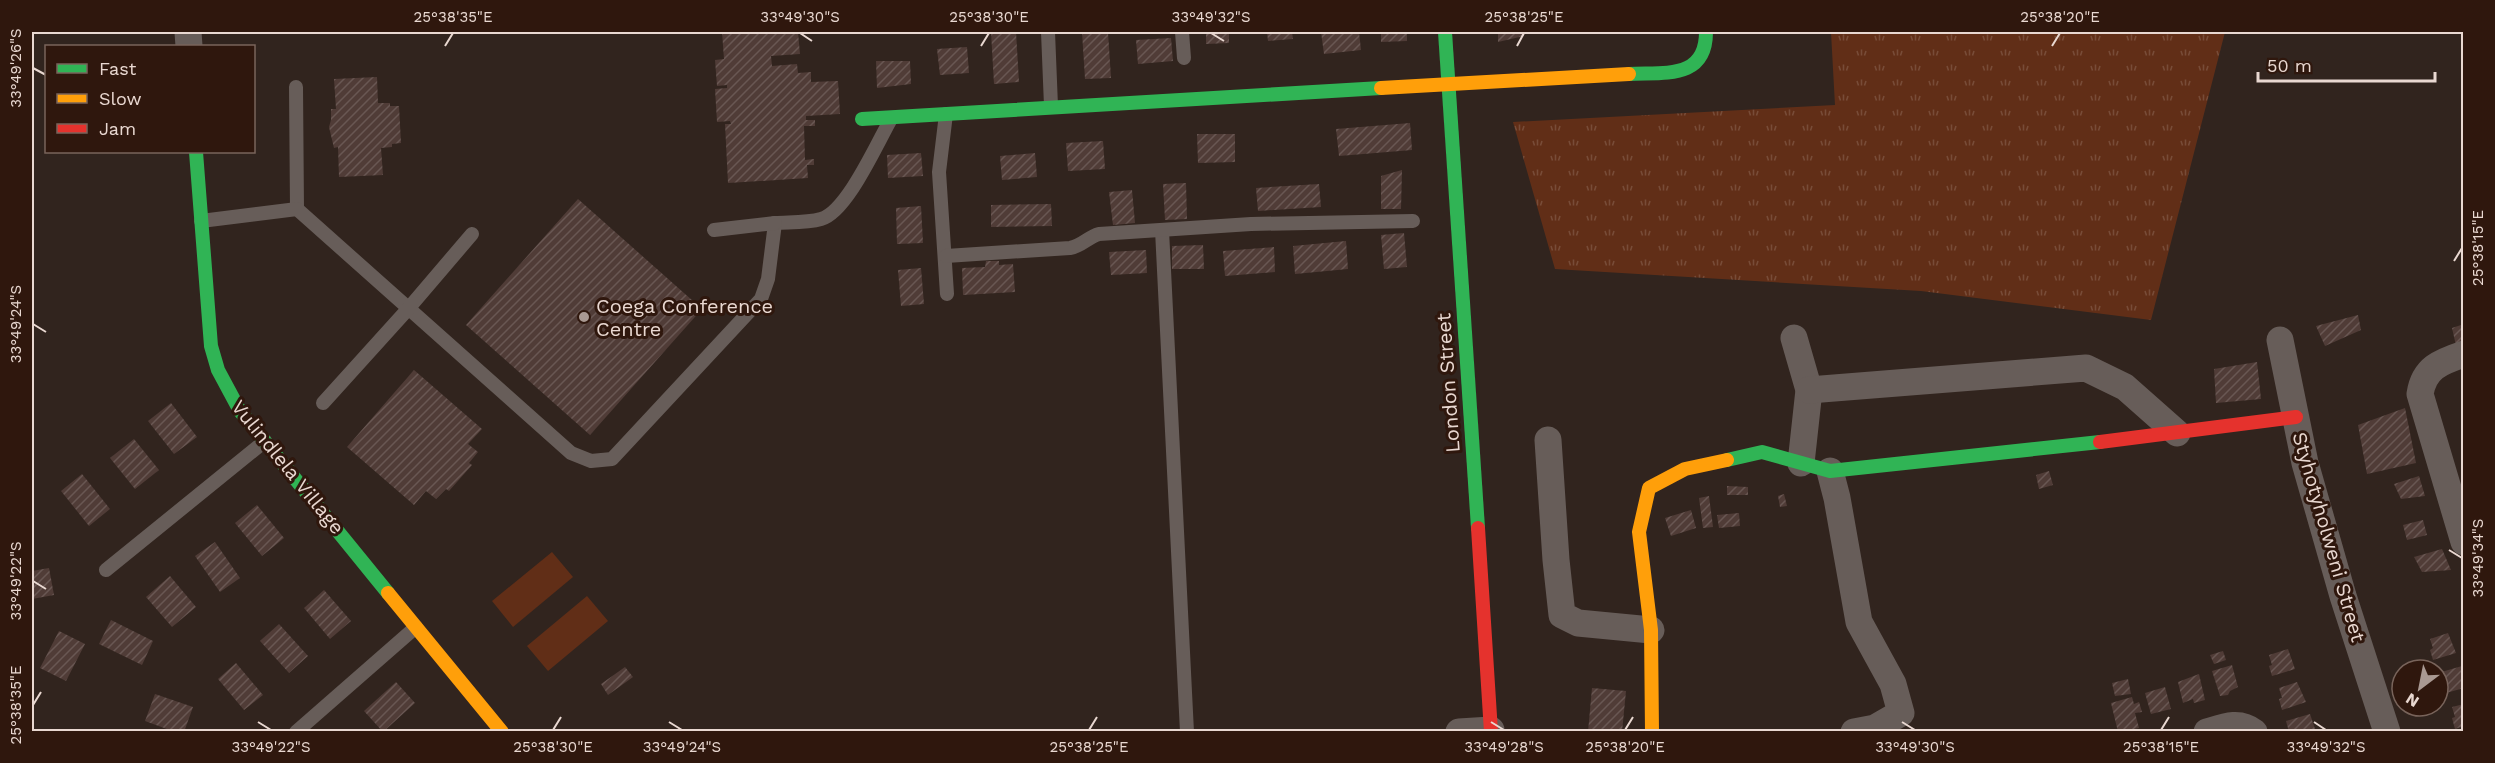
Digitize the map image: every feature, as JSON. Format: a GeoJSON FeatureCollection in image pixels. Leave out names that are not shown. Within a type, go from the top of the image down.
{"type":"FeatureCollection","features":[{"type":"Feature","properties":{"kind":"street","name":"London Street"},"geometry":{"type":"LineString","coordinates":[[1445,32],[1491,731]]}},
{"type":"Feature","properties":{"kind":"street"},"geometry":{"type":"LineString","coordinates":[[862,119],[1051,106],[1678,71],[1688,69],[1701,60],[1706,45],[1706,32]]}},
{"type":"Feature","properties":{"kind":"street","name":"Vulindlela Village"},"geometry":{"type":"LineString","coordinates":[[196,153],[211,346],[228,391],[240,411],[502,732]]}},
{"type":"Feature","properties":{"kind":"street"},"geometry":{"type":"LineString","coordinates":[[1794,338],[1809,390],[1801,462]]}},
{"type":"Feature","properties":{"kind":"street","name":"Styhotyholweni Street"},"geometry":{"type":"LineString","coordinates":[[2280,340],[2305,463],[2387,732]]}},
{"type":"Feature","properties":{"kind":"street"},"geometry":{"type":"LineString","coordinates":[[2463,354],[2445,360],[2427,373],[2422,381],[2420,394],[2458,502],[2463,542]]}},
{"type":"Feature","properties":{"kind":"street"},"geometry":{"type":"LineString","coordinates":[[1809,390],[2086,368],[2125,387],[2177,433]]}},
{"type":"Feature","properties":{"kind":"street"},"geometry":{"type":"LineString","coordinates":[[1652,732],[1651,630],[1640,532],[1648,488],[1685,469],[1762,452],[1830,471],[2177,433],[2296,417]]}},
{"type":"Feature","properties":{"kind":"street"},"geometry":{"type":"LineString","coordinates":[[1548,440],[1556,560],[1563,615],[1578,623],[1651,630]]}},
{"type":"Feature","properties":{"kind":"street"},"geometry":{"type":"LineString","coordinates":[[1830,471],[1838,498],[1859,622],[1893,684],[1901,713],[1875,728],[1854,732]]}},
{"type":"Feature","properties":{"kind":"street"},"geometry":{"type":"LineString","coordinates":[[2206,732],[2238,725],[2246,726],[2254,732]]}},
{"type":"Feature","properties":{"kind":"street"},"geometry":{"type":"LineString","coordinates":[[1459,732],[1491,731]]}},
{"type":"Feature","properties":{"kind":"lane"},"geometry":{"type":"LineString","coordinates":[[1048,32],[1051,106]]}},
{"type":"Feature","properties":{"kind":"lane"},"geometry":{"type":"LineString","coordinates":[[1182,32],[1184,58]]}},
{"type":"Feature","properties":{"kind":"lane"},"geometry":{"type":"LineString","coordinates":[[296,87],[297,209],[571,453],[591,461],[612,459],[761,299],[768,279],[775,223]]}},
{"type":"Feature","properties":{"kind":"lane"},"geometry":{"type":"LineString","coordinates":[[946,113],[939,172],[947,294]]}},
{"type":"Feature","properties":{"kind":"lane"},"geometry":{"type":"LineString","coordinates":[[714,230],[822,219],[835,211],[848,195],[892,117]]}},
{"type":"Feature","properties":{"kind":"lane"},"geometry":{"type":"LineString","coordinates":[[201,220],[297,209]]}},
{"type":"Feature","properties":{"kind":"lane"},"geometry":{"type":"LineString","coordinates":[[946,256],[1078,247],[1099,234],[1251,224],[1413,221]]}},
{"type":"Feature","properties":{"kind":"lane"},"geometry":{"type":"LineString","coordinates":[[1162,230],[1187,732]]}},
{"type":"Feature","properties":{"kind":"lane"},"geometry":{"type":"LineString","coordinates":[[323,403],[472,234]]}},
{"type":"Feature","properties":{"kind":"lane"},"geometry":{"type":"LineString","coordinates":[[106,570],[265,441]]}},
{"type":"Feature","properties":{"kind":"lane"},"geometry":{"type":"LineString","coordinates":[[296,732],[416,627]]}},
{"type":"Feature","properties":{"kind":"green space"},"geometry":{"type":"Polygon","coordinates":[[[1831,32],[2225,32],[2151,320],[1921,291],[1555,269],[1513,122],[1835,105],[1831,32]]]}},
{"type":"Feature","properties":{"kind":"green space"},"geometry":{"type":"Polygon","coordinates":[[[552,552],[573,577],[513,627],[492,601],[552,552]]]}},
{"type":"Feature","properties":{"kind":"green space"},"geometry":{"type":"Polygon","coordinates":[[[587,596],[608,621],[548,671],[527,646],[587,596]]]}},
{"type":"Feature","properties":{"kind":"building"},"geometry":{"type":"Polygon","coordinates":[[[722,32],[798,32],[800,54],[771,56],[772,66],[797,64],[798,73],[811,72],[811,82],[838,81],[840,114],[806,116],[806,120],[815,120],[815,126],[804,126],[805,160],[814,159],[814,165],[807,165],[808,178],[728,183],[725,124],[731,124],[730,121],[717,122],[715,89],[727,88],[727,85],[717,86],[715,60],[724,59],[722,32]]]}},
{"type":"Feature","properties":{"kind":"building"},"geometry":{"type":"Polygon","coordinates":[[[991,32],[1016,32],[1019,82],[994,84],[991,32]]]}},
{"type":"Feature","properties":{"kind":"building"},"geometry":{"type":"Polygon","coordinates":[[[1082,32],[1108,32],[1111,78],[1085,79],[1082,32]]]}},
{"type":"Feature","properties":{"kind":"building"},"geometry":{"type":"Polygon","coordinates":[[[1206,32],[1229,32],[1229,43],[1206,44],[1206,32]]]}},
{"type":"Feature","properties":{"kind":"building"},"geometry":{"type":"Polygon","coordinates":[[[1267,32],[1292,32],[1293,39],[1268,41],[1267,32]]]}},
{"type":"Feature","properties":{"kind":"building"},"geometry":{"type":"Polygon","coordinates":[[[1321,32],[1359,32],[1361,50],[1324,54],[1321,32]]]}},
{"type":"Feature","properties":{"kind":"building"},"geometry":{"type":"Polygon","coordinates":[[[1381,32],[1407,32],[1407,41],[1381,42],[1381,32]]]}},
{"type":"Feature","properties":{"kind":"building"},"geometry":{"type":"Polygon","coordinates":[[[1498,32],[1524,32],[1524,36],[1498,42],[1498,32]]]}},
{"type":"Feature","properties":{"kind":"building"},"geometry":{"type":"Polygon","coordinates":[[[1171,38],[1173,61],[1138,64],[1136,40],[1171,38]]]}},
{"type":"Feature","properties":{"kind":"building"},"geometry":{"type":"Polygon","coordinates":[[[967,47],[969,73],[940,75],[937,49],[967,47]]]}},
{"type":"Feature","properties":{"kind":"building"},"geometry":{"type":"Polygon","coordinates":[[[876,61],[910,61],[911,84],[877,88],[876,61]]]}},
{"type":"Feature","properties":{"kind":"building"},"geometry":{"type":"Polygon","coordinates":[[[377,77],[378,103],[399,106],[401,143],[381,148],[383,175],[339,177],[338,147],[334,148],[329,127],[331,109],[336,109],[334,79],[377,77]]]}},
{"type":"Feature","properties":{"kind":"building"},"geometry":{"type":"Polygon","coordinates":[[[1410,123],[1412,150],[1339,156],[1336,129],[1410,123]]]}},
{"type":"Feature","properties":{"kind":"building"},"geometry":{"type":"Polygon","coordinates":[[[1197,134],[1235,134],[1235,162],[1198,163],[1197,134]]]}},
{"type":"Feature","properties":{"kind":"building"},"geometry":{"type":"Polygon","coordinates":[[[1103,141],[1105,169],[1068,171],[1066,143],[1103,141]]]}},
{"type":"Feature","properties":{"kind":"building"},"geometry":{"type":"Polygon","coordinates":[[[921,153],[923,176],[888,178],[887,155],[921,153]]]}},
{"type":"Feature","properties":{"kind":"building"},"geometry":{"type":"Polygon","coordinates":[[[1035,153],[1037,177],[1002,180],[1000,156],[1035,153]]]}},
{"type":"Feature","properties":{"kind":"building"},"geometry":{"type":"Polygon","coordinates":[[[1402,170],[1401,209],[1381,209],[1381,176],[1402,170]]]}},
{"type":"Feature","properties":{"kind":"building"},"geometry":{"type":"Polygon","coordinates":[[[1186,183],[1187,219],[1165,220],[1163,184],[1186,183]]]}},
{"type":"Feature","properties":{"kind":"building"},"geometry":{"type":"Polygon","coordinates":[[[1319,184],[1321,207],[1258,211],[1256,188],[1319,184]]]}},
{"type":"Feature","properties":{"kind":"building"},"geometry":{"type":"Polygon","coordinates":[[[1132,190],[1135,223],[1113,225],[1109,192],[1132,190]]]}},
{"type":"Feature","properties":{"kind":"building","name":"Coega Conference Centre"},"geometry":{"type":"Polygon","coordinates":[[[578,199],[702,309],[590,435],[466,325],[578,199]]]}},
{"type":"Feature","properties":{"kind":"building"},"geometry":{"type":"Polygon","coordinates":[[[1051,204],[1052,226],[991,227],[991,205],[1051,204]]]}},
{"type":"Feature","properties":{"kind":"building"},"geometry":{"type":"Polygon","coordinates":[[[921,206],[923,243],[897,244],[896,208],[921,206]]]}},
{"type":"Feature","properties":{"kind":"building"},"geometry":{"type":"Polygon","coordinates":[[[1404,233],[1407,267],[1384,269],[1381,235],[1404,233]]]}},
{"type":"Feature","properties":{"kind":"building"},"geometry":{"type":"Polygon","coordinates":[[[1346,241],[1348,269],[1295,274],[1293,246],[1346,241]]]}},
{"type":"Feature","properties":{"kind":"building"},"geometry":{"type":"Polygon","coordinates":[[[1203,245],[1204,269],[1172,269],[1172,246],[1203,245]]]}},
{"type":"Feature","properties":{"kind":"building"},"geometry":{"type":"Polygon","coordinates":[[[1274,247],[1275,272],[1225,276],[1223,251],[1274,247]]]}},
{"type":"Feature","properties":{"kind":"building"},"geometry":{"type":"Polygon","coordinates":[[[1146,250],[1147,273],[1111,275],[1109,252],[1146,250]]]}},
{"type":"Feature","properties":{"kind":"building"},"geometry":{"type":"Polygon","coordinates":[[[986,261],[999,261],[999,265],[1013,264],[1015,292],[963,295],[962,268],[985,267],[986,261]]]}},
{"type":"Feature","properties":{"kind":"building"},"geometry":{"type":"Polygon","coordinates":[[[921,268],[924,304],[901,306],[898,270],[921,268]]]}},
{"type":"Feature","properties":{"kind":"building"},"geometry":{"type":"Polygon","coordinates":[[[2358,315],[2361,330],[2325,346],[2316,326],[2358,315]]]}},
{"type":"Feature","properties":{"kind":"building"},"geometry":{"type":"Polygon","coordinates":[[[2464,324],[2464,347],[2457,350],[2452,328],[2464,324]]]}},
{"type":"Feature","properties":{"kind":"building"},"geometry":{"type":"Polygon","coordinates":[[[2257,362],[2261,399],[2216,403],[2214,369],[2257,362]]]}},
{"type":"Feature","properties":{"kind":"building"},"geometry":{"type":"Polygon","coordinates":[[[414,370],[482,429],[468,444],[478,452],[469,463],[472,465],[449,491],[446,489],[436,499],[426,491],[414,505],[347,447],[414,370]]]}},
{"type":"Feature","properties":{"kind":"building"},"geometry":{"type":"Polygon","coordinates":[[[171,403],[197,437],[174,454],[148,421],[171,403]]]}},
{"type":"Feature","properties":{"kind":"building"},"geometry":{"type":"Polygon","coordinates":[[[2405,408],[2416,463],[2367,474],[2358,425],[2405,408]]]}},
{"type":"Feature","properties":{"kind":"building"},"geometry":{"type":"Polygon","coordinates":[[[134,439],[159,470],[135,489],[110,458],[134,439]]]}},
{"type":"Feature","properties":{"kind":"building"},"geometry":{"type":"Polygon","coordinates":[[[2049,471],[2053,485],[2039,489],[2036,475],[2049,471]]]}},
{"type":"Feature","properties":{"kind":"building"},"geometry":{"type":"Polygon","coordinates":[[[82,474],[110,509],[89,526],[61,491],[82,474]]]}},
{"type":"Feature","properties":{"kind":"building"},"geometry":{"type":"Polygon","coordinates":[[[2419,476],[2425,496],[2401,499],[2394,484],[2419,476]]]}},
{"type":"Feature","properties":{"kind":"building"},"geometry":{"type":"Polygon","coordinates":[[[1727,486],[1748,487],[1748,495],[1727,495],[1727,486]]]}},
{"type":"Feature","properties":{"kind":"building"},"geometry":{"type":"Polygon","coordinates":[[[1784,494],[1787,506],[1780,507],[1778,496],[1784,494]]]}},
{"type":"Feature","properties":{"kind":"building"},"geometry":{"type":"Polygon","coordinates":[[[1709,496],[1713,527],[1703,528],[1699,498],[1709,496]]]}},
{"type":"Feature","properties":{"kind":"building"},"geometry":{"type":"Polygon","coordinates":[[[257,505],[284,538],[262,556],[235,523],[257,505]]]}},
{"type":"Feature","properties":{"kind":"building"},"geometry":{"type":"Polygon","coordinates":[[[1691,510],[1696,528],[1671,536],[1665,518],[1691,510]]]}},
{"type":"Feature","properties":{"kind":"building"},"geometry":{"type":"Polygon","coordinates":[[[1739,513],[1740,526],[1719,528],[1717,515],[1739,513]]]}},
{"type":"Feature","properties":{"kind":"building"},"geometry":{"type":"Polygon","coordinates":[[[2423,520],[2427,535],[2407,540],[2403,525],[2423,520]]]}},
{"type":"Feature","properties":{"kind":"building"},"geometry":{"type":"Polygon","coordinates":[[[215,542],[240,578],[220,592],[195,556],[215,542]]]}},
{"type":"Feature","properties":{"kind":"building"},"geometry":{"type":"Polygon","coordinates":[[[2442,549],[2451,570],[2422,572],[2414,557],[2442,549]]]}},
{"type":"Feature","properties":{"kind":"building"},"geometry":{"type":"Polygon","coordinates":[[[49,568],[54,595],[32,599],[32,571],[49,568]]]}},
{"type":"Feature","properties":{"kind":"building"},"geometry":{"type":"Polygon","coordinates":[[[170,576],[196,607],[172,627],[146,597],[170,576]]]}},
{"type":"Feature","properties":{"kind":"building"},"geometry":{"type":"Polygon","coordinates":[[[324,590],[351,621],[330,639],[304,608],[324,590]]]}},
{"type":"Feature","properties":{"kind":"building"},"geometry":{"type":"Polygon","coordinates":[[[111,620],[153,641],[142,665],[99,644],[111,620]]]}},
{"type":"Feature","properties":{"kind":"building"},"geometry":{"type":"Polygon","coordinates":[[[279,624],[308,656],[289,673],[260,641],[279,624]]]}},
{"type":"Feature","properties":{"kind":"building"},"geometry":{"type":"Polygon","coordinates":[[[59,631],[85,644],[66,681],[40,668],[59,631]]]}},
{"type":"Feature","properties":{"kind":"building"},"geometry":{"type":"Polygon","coordinates":[[[2448,633],[2456,653],[2432,658],[2430,650],[2433,648],[2430,639],[2448,633]]]}},
{"type":"Feature","properties":{"kind":"building"},"geometry":{"type":"Polygon","coordinates":[[[2288,649],[2295,669],[2272,676],[2269,655],[2288,649]]]}},
{"type":"Feature","properties":{"kind":"building"},"geometry":{"type":"Polygon","coordinates":[[[2223,651],[2226,660],[2214,664],[2210,655],[2223,651]]]}},
{"type":"Feature","properties":{"kind":"building"},"geometry":{"type":"Polygon","coordinates":[[[236,663],[263,695],[244,710],[218,679],[236,663]]]}},
{"type":"Feature","properties":{"kind":"building"},"geometry":{"type":"Polygon","coordinates":[[[2232,665],[2238,687],[2230,691],[2228,695],[2220,696],[2212,671],[2232,665]]]}},
{"type":"Feature","properties":{"kind":"building"},"geometry":{"type":"Polygon","coordinates":[[[2462,666],[2464,688],[2450,692],[2450,670],[2462,666]]]}},
{"type":"Feature","properties":{"kind":"building"},"geometry":{"type":"Polygon","coordinates":[[[625,667],[633,677],[608,695],[601,684],[625,667]]]}},
{"type":"Feature","properties":{"kind":"building"},"geometry":{"type":"Polygon","coordinates":[[[2199,674],[2205,700],[2194,703],[2193,699],[2183,703],[2178,682],[2199,674]]]}},
{"type":"Feature","properties":{"kind":"building"},"geometry":{"type":"Polygon","coordinates":[[[2128,679],[2131,694],[2115,696],[2112,683],[2128,679]]]}},
{"type":"Feature","properties":{"kind":"building"},"geometry":{"type":"Polygon","coordinates":[[[396,682],[415,703],[383,732],[364,711],[396,682]]]}},
{"type":"Feature","properties":{"kind":"building"},"geometry":{"type":"Polygon","coordinates":[[[2297,682],[2306,702],[2282,710],[2279,688],[2297,682]]]}},
{"type":"Feature","properties":{"kind":"building"},"geometry":{"type":"Polygon","coordinates":[[[2165,687],[2171,709],[2151,714],[2145,693],[2165,687]]]}},
{"type":"Feature","properties":{"kind":"building"},"geometry":{"type":"Polygon","coordinates":[[[1592,688],[1626,691],[1622,732],[1588,732],[1592,688]]]}},
{"type":"Feature","properties":{"kind":"building"},"geometry":{"type":"Polygon","coordinates":[[[155,694],[193,707],[184,732],[175,732],[145,721],[155,694]]]}},
{"type":"Feature","properties":{"kind":"building"},"geometry":{"type":"Polygon","coordinates":[[[2132,697],[2134,704],[2139,702],[2142,712],[2135,713],[2139,728],[2118,732],[2111,703],[2132,697]]]}},
{"type":"Feature","properties":{"kind":"building"},"geometry":{"type":"Polygon","coordinates":[[[2464,704],[2464,726],[2455,729],[2452,707],[2464,704]]]}},
{"type":"Feature","properties":{"kind":"building"},"geometry":{"type":"Polygon","coordinates":[[[2310,714],[2316,732],[2289,732],[2286,721],[2310,714]]]}},
{"type":"Feature","properties":{"kind":"traffic: fast"},"geometry":{"type":"LineString","coordinates":[[1445,32],[1478,528]]}},
{"type":"Feature","properties":{"kind":"traffic: fast"},"geometry":{"type":"LineString","coordinates":[[1629,74],[1669,72],[1691,66],[1699,59],[1704,48],[1706,32]]}},
{"type":"Feature","properties":{"kind":"traffic: fast"},"geometry":{"type":"LineString","coordinates":[[862,119],[1381,88]]}},
{"type":"Feature","properties":{"kind":"traffic: fast"},"geometry":{"type":"LineString","coordinates":[[196,153],[211,346],[218,370],[240,411],[388,593]]}},
{"type":"Feature","properties":{"kind":"traffic: fast"},"geometry":{"type":"LineString","coordinates":[[1727,460],[1762,452],[1830,471],[2100,442]]}},
{"type":"Feature","properties":{"kind":"traffic: slow"},"geometry":{"type":"LineString","coordinates":[[1381,88],[1629,74]]}},
{"type":"Feature","properties":{"kind":"traffic: slow"},"geometry":{"type":"LineString","coordinates":[[1652,732],[1651,630],[1639,532],[1649,488],[1685,469],[1727,460]]}},
{"type":"Feature","properties":{"kind":"traffic: slow"},"geometry":{"type":"LineString","coordinates":[[388,593],[502,732]]}},
{"type":"Feature","properties":{"kind":"traffic: jam"},"geometry":{"type":"LineString","coordinates":[[2100,442],[2296,417]]}},
{"type":"Feature","properties":{"kind":"traffic: jam"},"geometry":{"type":"LineString","coordinates":[[1478,528],[1491,732]]}},
{"type":"Feature","properties":{"kind":"place","name":"Coega Conference Centre"},"geometry":{"type":"Point","coordinates":[584,317]}}]}
